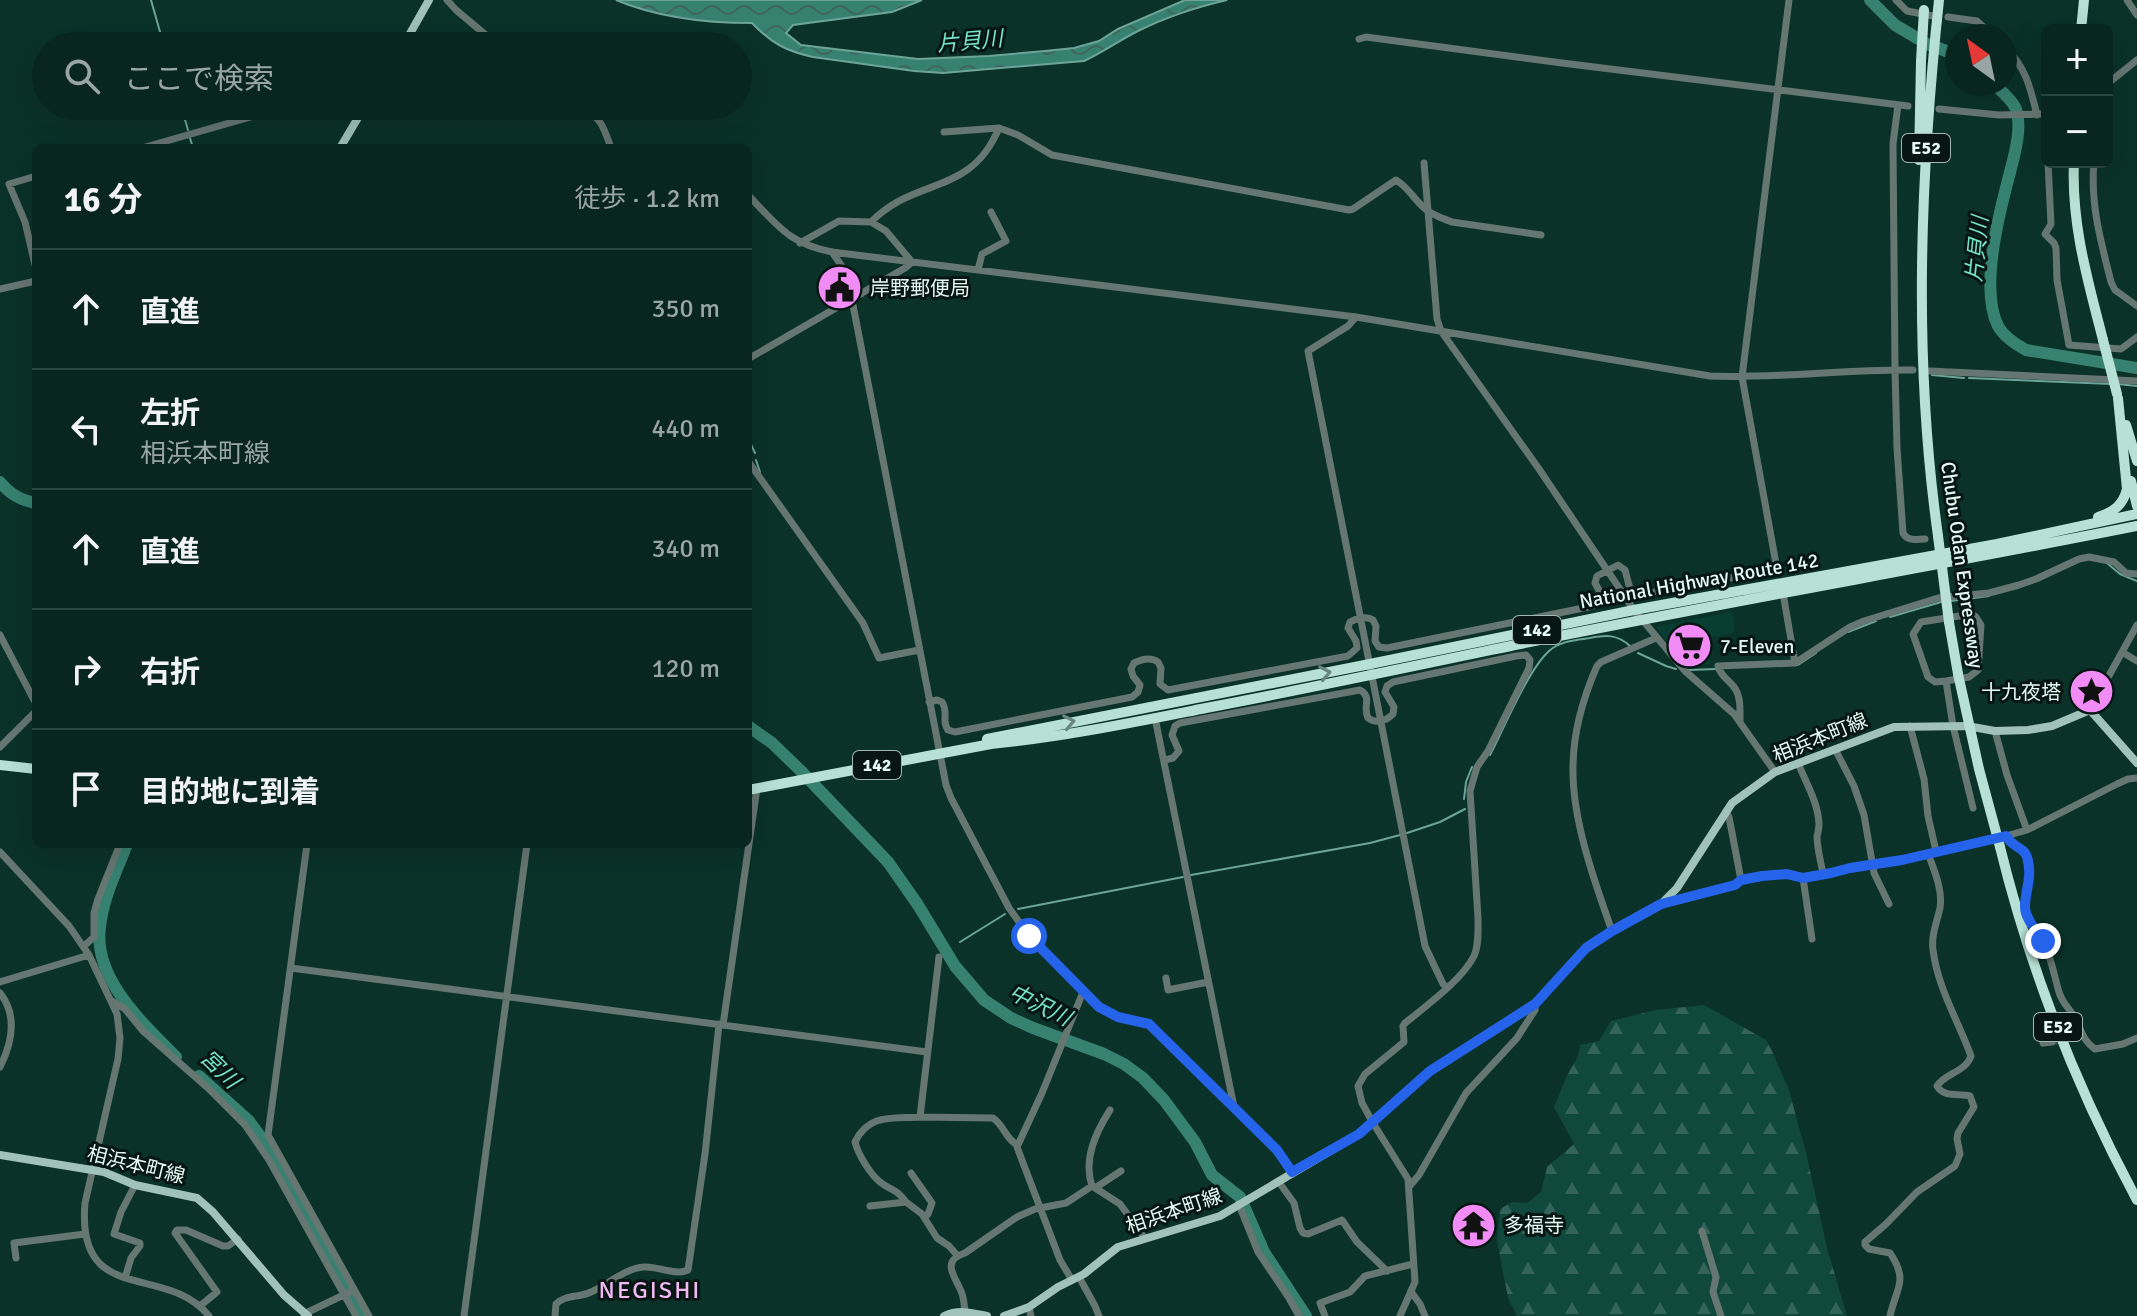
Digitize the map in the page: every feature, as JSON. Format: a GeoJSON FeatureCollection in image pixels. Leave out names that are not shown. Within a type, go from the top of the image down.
{"type":"FeatureCollection","features":[{"type":"Feature","properties":{"kind":"highway","name":"Chubu Odan Expressway"},"geometry":{"type":"LineString","coordinates":[[1942,0],[1935,14],[1934,112],[1922,230],[1921,318],[1925,415],[1949,622],[1976,756],[2023,931],[2097,1122],[2137,1200]]}},
{"type":"Feature","properties":{"kind":"highway"},"geometry":{"type":"LineString","coordinates":[[2079,24],[2081,0]]}},
{"type":"Feature","properties":{"kind":"highway"},"geometry":{"type":"LineString","coordinates":[[1922,230],[1919,172],[1921,61],[1935,14]]}},
{"type":"Feature","properties":{"kind":"highway"},"geometry":{"type":"LineString","coordinates":[[2074,168],[2077,229],[2117,396],[2137,506]]}},
{"type":"Feature","properties":{"kind":"highway"},"geometry":{"type":"LineString","coordinates":[[2128,450],[2137,464]]}},
{"type":"Feature","properties":{"kind":"highway"},"geometry":{"type":"LineString","coordinates":[[2035,536],[2107,514],[2122,503],[2128,481],[2128,450]]}},
{"type":"Feature","properties":{"kind":"highway","name":"National Highway Route 142"},"geometry":{"type":"LineString","coordinates":[[752,789],[991,744],[1155,718],[1370,670],[2137,514]]}},
{"type":"Feature","properties":{"kind":"highway","name":"National Highway Route 142"},"geometry":{"type":"LineString","coordinates":[[940,753],[955,746],[1026,730],[1370,670],[1515,651],[1637,615],[1783,593],[2137,526]]}},
{"type":"Feature","properties":{"kind":"highway"},"geometry":{"type":"LineString","coordinates":[[0,765],[32,769]]}},
{"type":"Feature","properties":{"kind":"main road"},"geometry":{"type":"LineString","coordinates":[[411,32],[429,0]]}},
{"type":"Feature","properties":{"kind":"main road"},"geometry":{"type":"LineString","coordinates":[[342,144],[357,120]]}},
{"type":"Feature","properties":{"kind":"main road"},"geometry":{"type":"LineString","coordinates":[[2090,710],[2137,763]]}},
{"type":"Feature","properties":{"kind":"main road","name":"相浜本町線"},"geometry":{"type":"LineString","coordinates":[[1004,1316],[1030,1312],[1058,1287],[1118,1247],[1206,1221],[1359,1134],[1430,1071],[1535,1004],[1586,948],[1661,904],[1677,888],[1736,799],[1775,772],[1894,727],[1967,726],[1995,731],[2041,729],[2090,710]]}},
{"type":"Feature","properties":{"kind":"main road","name":"相浜本町線"},"geometry":{"type":"LineString","coordinates":[[0,1155],[104,1172],[135,1185],[197,1198],[305,1315]]}},
{"type":"Feature","properties":{"kind":"main road"},"geometry":{"type":"LineString","coordinates":[[944,1316],[965,1312],[987,1316]]}},
{"type":"Feature","properties":{"kind":"street"},"geometry":{"type":"LineString","coordinates":[[447,0],[482,32]]}},
{"type":"Feature","properties":{"kind":"street"},"geometry":{"type":"LineString","coordinates":[[929,702],[942,702],[946,708],[944,724],[948,730],[955,732],[1132,697],[1140,685],[1131,669],[1134,663],[1145,660],[1158,662],[1161,668],[1160,684],[1168,690],[1348,656],[1356,651],[1357,644],[1349,632],[1349,625],[1361,618],[1373,620],[1376,626],[1375,641],[1379,647],[1387,648],[1593,606],[1600,595],[1595,580],[1597,576],[1618,565],[1625,570],[1630,589],[1639,595],[1777,569],[1742,377],[1789,0]]}},
{"type":"Feature","properties":{"kind":"street"},"geometry":{"type":"LineString","coordinates":[[1896,0],[1907,11],[1980,24]]}},
{"type":"Feature","properties":{"kind":"street"},"geometry":{"type":"LineString","coordinates":[[2127,0],[2137,15]]}},
{"type":"Feature","properties":{"kind":"street"},"geometry":{"type":"LineString","coordinates":[[1359,39],[1366,37],[1908,106]]}},
{"type":"Feature","properties":{"kind":"street"},"geometry":{"type":"LineString","coordinates":[[2113,79],[2137,60]]}},
{"type":"Feature","properties":{"kind":"street"},"geometry":{"type":"LineString","coordinates":[[2017,61],[2028,79],[2035,115]]}},
{"type":"Feature","properties":{"kind":"street"},"geometry":{"type":"LineString","coordinates":[[1898,105],[1893,144],[1897,448],[1903,533],[1911,540],[1925,539]]}},
{"type":"Feature","properties":{"kind":"street"},"geometry":{"type":"LineString","coordinates":[[1934,112],[2041,114]]}},
{"type":"Feature","properties":{"kind":"street"},"geometry":{"type":"LineString","coordinates":[[163,144],[246,120]]}},
{"type":"Feature","properties":{"kind":"street"},"geometry":{"type":"LineString","coordinates":[[600,120],[610,144]]}},
{"type":"Feature","properties":{"kind":"street"},"geometry":{"type":"LineString","coordinates":[[871,222],[880,213],[917,191],[946,182],[974,166],[989,149],[999,128]]}},
{"type":"Feature","properties":{"kind":"street"},"geometry":{"type":"LineString","coordinates":[[944,132],[999,128],[1052,155],[1349,210],[1396,180],[1405,185],[1429,213],[1452,222],[1541,235]]}},
{"type":"Feature","properties":{"kind":"street"},"geometry":{"type":"LineString","coordinates":[[1424,163],[1437,319],[1441,331],[1637,615],[1685,671],[1740,721],[1775,772]]}},
{"type":"Feature","properties":{"kind":"street"},"geometry":{"type":"LineString","coordinates":[[2048,168],[2051,224],[2045,234],[2056,248],[2057,280],[2069,345],[2121,349],[2137,337]]}},
{"type":"Feature","properties":{"kind":"street"},"geometry":{"type":"LineString","coordinates":[[2094,168],[2095,216],[2113,286],[2137,306]]}},
{"type":"Feature","properties":{"kind":"street"},"geometry":{"type":"LineString","coordinates":[[32,177],[9,184],[25,222],[32,252]]}},
{"type":"Feature","properties":{"kind":"street"},"geometry":{"type":"LineString","coordinates":[[752,199],[780,228],[800,243],[832,252],[1356,317],[1688,373],[1742,377],[1913,370]]}},
{"type":"Feature","properties":{"kind":"street"},"geometry":{"type":"LineString","coordinates":[[978,270],[982,254],[1006,241],[991,212]]}},
{"type":"Feature","properties":{"kind":"street"},"geometry":{"type":"LineString","coordinates":[[800,243],[839,221],[871,222],[886,231],[912,262]]}},
{"type":"Feature","properties":{"kind":"street"},"geometry":{"type":"LineString","coordinates":[[832,252],[861,294]]}},
{"type":"Feature","properties":{"kind":"street"},"geometry":{"type":"LineString","coordinates":[[752,357],[912,262]]}},
{"type":"Feature","properties":{"kind":"street"},"geometry":{"type":"LineString","coordinates":[[0,289],[32,282]]}},
{"type":"Feature","properties":{"kind":"street"},"geometry":{"type":"LineString","coordinates":[[852,300],[949,795],[1009,908],[1029,936],[1105,1011],[1149,1024],[1277,1150],[1292,1172]]}},
{"type":"Feature","properties":{"kind":"street"},"geometry":{"type":"LineString","coordinates":[[1356,317],[1348,326],[1308,351],[1425,946],[1447,987]]}},
{"type":"Feature","properties":{"kind":"street"},"geometry":{"type":"LineString","coordinates":[[1930,371],[2137,381]]}},
{"type":"Feature","properties":{"kind":"street"},"geometry":{"type":"LineString","coordinates":[[752,467],[863,623],[879,658],[919,650]]}},
{"type":"Feature","properties":{"kind":"street"},"geometry":{"type":"LineString","coordinates":[[1740,721],[1739,700],[1735,688],[1718,669],[1722,666],[1795,663],[1864,621],[1938,598],[1989,593],[2019,585],[2079,559],[2089,557],[2114,562],[2126,573],[2137,574]]}},
{"type":"Feature","properties":{"kind":"street"},"geometry":{"type":"LineString","coordinates":[[1783,593],[1795,663]]}},
{"type":"Feature","properties":{"kind":"street"},"geometry":{"type":"LineString","coordinates":[[1972,614],[1981,625],[1978,670],[1969,677],[1946,681],[1935,682],[1928,677],[1913,638],[1914,630],[1921,622],[1972,614]]}},
{"type":"Feature","properties":{"kind":"street"},"geometry":{"type":"LineString","coordinates":[[2090,710],[2137,625]]}},
{"type":"Feature","properties":{"kind":"street"},"geometry":{"type":"LineString","coordinates":[[0,635],[32,696]]}},
{"type":"Feature","properties":{"kind":"street"},"geometry":{"type":"LineString","coordinates":[[1612,931],[1583,839],[1572,770],[1575,742],[1580,713],[1597,666],[1656,638]]}},
{"type":"Feature","properties":{"kind":"street"},"geometry":{"type":"LineString","coordinates":[[1165,760],[1173,758],[1179,751],[1172,735],[1175,726],[1180,723],[1356,690],[1367,695],[1365,711],[1368,718],[1381,721],[1393,714],[1394,707],[1385,692],[1393,682],[1515,651],[1530,660],[1531,665],[1477,767],[1470,791],[1478,926],[1473,957],[1447,987],[1405,1023],[1404,1042],[1365,1074],[1358,1086],[1362,1103],[1408,1179],[1415,1282],[1400,1316]]}},
{"type":"Feature","properties":{"kind":"street"},"geometry":{"type":"LineString","coordinates":[[2122,652],[2137,661]]}},
{"type":"Feature","properties":{"kind":"street"},"geometry":{"type":"LineString","coordinates":[[1946,681],[1953,726],[1973,808]]}},
{"type":"Feature","properties":{"kind":"street"},"geometry":{"type":"LineString","coordinates":[[0,747],[32,715]]}},
{"type":"Feature","properties":{"kind":"street"},"geometry":{"type":"LineString","coordinates":[[1155,718],[1234,1107]]}},
{"type":"Feature","properties":{"kind":"street"},"geometry":{"type":"LineString","coordinates":[[1890,1316],[1901,1274],[1890,1253],[1869,1249],[1865,1242],[1917,1192],[1955,1166],[1960,1154],[1958,1133],[1974,1107],[1970,1096],[1946,1094],[1937,1086],[1940,1080],[1968,1064],[1971,1056],[1936,971],[1932,945],[1940,888],[1932,852],[1924,779],[1910,726]]}},
{"type":"Feature","properties":{"kind":"street"},"geometry":{"type":"LineString","coordinates":[[1995,731],[2027,830]]}},
{"type":"Feature","properties":{"kind":"street"},"geometry":{"type":"LineString","coordinates":[[1835,749],[1859,800],[1872,865],[1889,904]]}},
{"type":"Feature","properties":{"kind":"street"},"geometry":{"type":"LineString","coordinates":[[1798,763],[1816,808],[1823,874]]}},
{"type":"Feature","properties":{"kind":"street"},"geometry":{"type":"LineString","coordinates":[[1661,904],[1735,885],[1741,880],[1787,874],[1803,878],[2006,836],[2027,830],[2117,784],[2137,778]]}},
{"type":"Feature","properties":{"kind":"street"},"geometry":{"type":"LineString","coordinates":[[1726,811],[1741,880]]}},
{"type":"Feature","properties":{"kind":"street"},"geometry":{"type":"LineString","coordinates":[[2006,836],[2011,844],[2027,855],[2030,872],[2026,915],[2043,941],[2058,990],[2076,1021],[2078,1036],[2095,1049],[2137,1038]]}},
{"type":"Feature","properties":{"kind":"street"},"geometry":{"type":"LineString","coordinates":[[84,946],[94,937],[94,913],[118,848]]}},
{"type":"Feature","properties":{"kind":"street"},"geometry":{"type":"LineString","coordinates":[[306,848],[268,1135],[349,1292],[356,1316]]}},
{"type":"Feature","properties":{"kind":"street"},"geometry":{"type":"LineString","coordinates":[[464,1316],[527,848]]}},
{"type":"Feature","properties":{"kind":"street"},"geometry":{"type":"LineString","coordinates":[[555,1316],[555,1307],[561,1299],[592,1292],[633,1269],[647,1267],[681,1273],[688,1270],[744,848]]}},
{"type":"Feature","properties":{"kind":"street"},"geometry":{"type":"LineString","coordinates":[[0,852],[84,946],[112,1001],[119,1023],[120,1051],[85,1203],[85,1234],[90,1249],[101,1265],[125,1278],[190,1298],[209,1316]]}},
{"type":"Feature","properties":{"kind":"street"},"geometry":{"type":"LineString","coordinates":[[1803,878],[1812,939]]}},
{"type":"Feature","properties":{"kind":"street"},"geometry":{"type":"LineString","coordinates":[[0,982],[89,955]]}},
{"type":"Feature","properties":{"kind":"street"},"geometry":{"type":"LineString","coordinates":[[920,1117],[939,957]]}},
{"type":"Feature","properties":{"kind":"street"},"geometry":{"type":"LineString","coordinates":[[291,968],[927,1052]]}},
{"type":"Feature","properties":{"kind":"street"},"geometry":{"type":"LineString","coordinates":[[1166,978],[1168,990],[1208,982]]}},
{"type":"Feature","properties":{"kind":"street"},"geometry":{"type":"LineString","coordinates":[[1083,992],[1018,1145],[1060,1260],[1099,1316]]}},
{"type":"Feature","properties":{"kind":"street"},"geometry":{"type":"LineString","coordinates":[[0,993],[11,1020],[12,1036],[0,1067]]}},
{"type":"Feature","properties":{"kind":"street"},"geometry":{"type":"LineString","coordinates":[[112,1001],[125,1009],[143,1031],[245,1125],[349,1292],[369,1316]]}},
{"type":"Feature","properties":{"kind":"street"},"geometry":{"type":"LineString","coordinates":[[1409,1187],[1466,1093],[1517,1038],[1535,1010],[1535,1004]]}},
{"type":"Feature","properties":{"kind":"street"},"geometry":{"type":"LineString","coordinates":[[2043,1043],[2052,1042]]}},
{"type":"Feature","properties":{"kind":"street"},"geometry":{"type":"LineString","coordinates":[[1110,1110],[1094,1139],[1089,1162],[1094,1187],[1120,1204],[1145,1238]]}},
{"type":"Feature","properties":{"kind":"street"},"geometry":{"type":"LineString","coordinates":[[957,1255],[937,1238],[925,1217],[896,1190],[880,1183],[855,1142],[863,1129],[874,1120],[993,1118],[1011,1142],[1018,1145]]}},
{"type":"Feature","properties":{"kind":"street"},"geometry":{"type":"LineString","coordinates":[[965,1312],[962,1293],[950,1267],[957,1255],[965,1253],[1017,1217],[1066,1203],[1121,1171]]}},
{"type":"Feature","properties":{"kind":"street"},"geometry":{"type":"LineString","coordinates":[[911,1173],[932,1203],[925,1217]]}},
{"type":"Feature","properties":{"kind":"street"},"geometry":{"type":"LineString","coordinates":[[1278,1181],[1294,1203],[1303,1233],[1308,1234],[1342,1220],[1357,1242],[1387,1271]]}},
{"type":"Feature","properties":{"kind":"street"},"geometry":{"type":"LineString","coordinates":[[125,1278],[140,1243],[114,1234],[135,1185]]}},
{"type":"Feature","properties":{"kind":"street"},"geometry":{"type":"LineString","coordinates":[[870,1206],[906,1202]]}},
{"type":"Feature","properties":{"kind":"street"},"geometry":{"type":"LineString","coordinates":[[1242,1203],[1258,1252],[1299,1316]]}},
{"type":"Feature","properties":{"kind":"street"},"geometry":{"type":"LineString","coordinates":[[200,1306],[217,1292],[175,1233],[186,1230],[223,1246],[238,1239]]}},
{"type":"Feature","properties":{"kind":"street"},"geometry":{"type":"LineString","coordinates":[[1702,1231],[1716,1277],[1713,1292],[1721,1316]]}},
{"type":"Feature","properties":{"kind":"street"},"geometry":{"type":"LineString","coordinates":[[16,1258],[14,1243],[85,1234]]}},
{"type":"Feature","properties":{"kind":"street"},"geometry":{"type":"LineString","coordinates":[[1325,1316],[1320,1306],[1322,1302],[1350,1292],[1365,1276],[1413,1264]]}},
{"type":"Feature","properties":{"kind":"street"},"geometry":{"type":"LineString","coordinates":[[305,1315],[349,1292]]}},
{"type":"Feature","properties":{"kind":"street"},"geometry":{"type":"LineString","coordinates":[[1412,1293],[1425,1316]]}},
{"type":"Feature","properties":{"kind":"shaded area"},"geometry":{"type":"Polygon","coordinates":[[[1730,612],[1735,631],[1704,639],[1710,664],[1684,666],[1656,627],[1730,612]]]}},
{"type":"Feature","properties":{"kind":"green space"},"geometry":{"type":"Polygon","coordinates":[[[1704,1005],[1766,1040],[1772,1051],[1789,1090],[1827,1248],[1847,1316],[1517,1316],[1508,1298],[1497,1241],[1500,1209],[1512,1202],[1527,1203],[1541,1192],[1547,1167],[1574,1144],[1554,1107],[1580,1045],[1599,1041],[1611,1021],[1656,1010],[1704,1005]]]}},
{"type":"Feature","properties":{"kind":"water"},"geometry":{"type":"Polygon","coordinates":[[[616,0],[922,0],[892,12],[793,25],[786,33],[801,45],[918,59],[1074,48],[1099,41],[1118,29],[1185,0],[1227,0],[1160,21],[1084,61],[943,73],[813,57],[780,45],[752,23],[682,18],[616,0]]]}},
{"type":"Feature","properties":{"kind":"waterway"},"geometry":{"type":"LineString","coordinates":[[151,0],[160,32]]}},
{"type":"Feature","properties":{"kind":"waterway","name":"片貝川"},"geometry":{"type":"LineString","coordinates":[[1870,0],[1895,25],[1945,51]]}},
{"type":"Feature","properties":{"kind":"waterway","name":"片貝川"},"geometry":{"type":"LineString","coordinates":[[2006,96],[2017,115],[2018,133],[1992,254],[1991,293],[1998,326],[2003,334],[2026,350],[2137,368]]}},
{"type":"Feature","properties":{"kind":"waterway"},"geometry":{"type":"LineString","coordinates":[[185,120],[188,130]]}},
{"type":"Feature","properties":{"kind":"waterway"},"geometry":{"type":"LineString","coordinates":[[190,138],[192,144]]}},
{"type":"Feature","properties":{"kind":"waterway"},"geometry":{"type":"LineString","coordinates":[[1932,375],[1964,378]]}},
{"type":"Feature","properties":{"kind":"waterway"},"geometry":{"type":"LineString","coordinates":[[1969,378],[2112,384]]}},
{"type":"Feature","properties":{"kind":"waterway"},"geometry":{"type":"LineString","coordinates":[[2118,384],[2137,386]]}},
{"type":"Feature","properties":{"kind":"waterway"},"geometry":{"type":"LineString","coordinates":[[752,447],[755,453]]}},
{"type":"Feature","properties":{"kind":"waterway"},"geometry":{"type":"LineString","coordinates":[[756,460],[760,472]]}},
{"type":"Feature","properties":{"kind":"waterway","name":"宮川"},"geometry":{"type":"LineString","coordinates":[[0,482],[16,496],[32,502]]}},
{"type":"Feature","properties":{"kind":"waterway"},"geometry":{"type":"LineString","coordinates":[[2108,564],[2120,574],[2137,581]]}},
{"type":"Feature","properties":{"kind":"waterway"},"geometry":{"type":"LineString","coordinates":[[1951,601],[1989,596]]}},
{"type":"Feature","properties":{"kind":"waterway"},"geometry":{"type":"LineString","coordinates":[[1890,617],[1941,602]]}},
{"type":"Feature","properties":{"kind":"waterway"},"geometry":{"type":"LineString","coordinates":[[1848,632],[1876,621]]}},
{"type":"Feature","properties":{"kind":"waterway"},"geometry":{"type":"LineString","coordinates":[[1490,755],[1525,685],[1549,651],[1568,642],[1601,636],[1616,637],[1630,646]]}},
{"type":"Feature","properties":{"kind":"waterway"},"geometry":{"type":"LineString","coordinates":[[1638,653],[1676,669]]}},
{"type":"Feature","properties":{"kind":"waterway"},"geometry":{"type":"LineString","coordinates":[[1798,665],[1816,653]]}},
{"type":"Feature","properties":{"kind":"waterway"},"geometry":{"type":"LineString","coordinates":[[1688,670],[1716,669]]}},
{"type":"Feature","properties":{"kind":"waterway","name":"中沢川"},"geometry":{"type":"LineString","coordinates":[[752,729],[801,771],[888,862],[955,966],[984,1000],[1011,1018],[1124,1064],[1164,1100],[1195,1142],[1212,1175],[1240,1197],[1264,1252],[1306,1316]]}},
{"type":"Feature","properties":{"kind":"waterway"},"geometry":{"type":"LineString","coordinates":[[1464,799],[1472,767]]}},
{"type":"Feature","properties":{"kind":"waterway"},"geometry":{"type":"LineString","coordinates":[[1407,833],[1440,822],[1465,809]]}},
{"type":"Feature","properties":{"kind":"waterway"},"geometry":{"type":"LineString","coordinates":[[1191,875],[1400,835]]}},
{"type":"Feature","properties":{"kind":"waterway","name":"宮川"},"geometry":{"type":"LineString","coordinates":[[125,848],[104,905],[100,927],[104,964],[123,999],[176,1057]]}},
{"type":"Feature","properties":{"kind":"waterway"},"geometry":{"type":"LineString","coordinates":[[1018,909],[1183,877]]}},
{"type":"Feature","properties":{"kind":"waterway"},"geometry":{"type":"LineString","coordinates":[[960,942],[1005,914]]}},
{"type":"Feature","properties":{"kind":"waterway","name":"中沢川"},"geometry":{"type":"LineString","coordinates":[[944,951],[948,949]]}},
{"type":"Feature","properties":{"kind":"waterway","name":"宮川"},"geometry":{"type":"LineString","coordinates":[[199,1076],[249,1121],[260,1136],[363,1316]]}},
{"type":"Feature","properties":{"kind":"tunnel"},"geometry":{"type":"LineString","coordinates":[[2052,1042],[2075,1037]]}},
{"type":"Feature","properties":{"kind":"place","name":"岸野郵便局"},"geometry":{"type":"Point","coordinates":[839,288]}},
{"type":"Feature","properties":{"kind":"place","name":"7-Eleven"},"geometry":{"type":"Point","coordinates":[1689,646]}},
{"type":"Feature","properties":{"kind":"place","name":"十九夜塔"},"geometry":{"type":"Point","coordinates":[2092,692]}},
{"type":"Feature","properties":{"kind":"place","name":"多福寺"},"geometry":{"type":"Point","coordinates":[1473,1225]}},
{"type":"Feature","properties":{"kind":"district","name":"NEGISHI"},"geometry":{"type":"Point","coordinates":[650,1290]}},
{"type":"Feature","properties":{"kind":"route"},"geometry":{"type":"LineString","coordinates":[[1029,936],[1099,1007],[1118,1017],[1149,1024],[1277,1150],[1292,1172],[1359,1134],[1430,1071],[1535,1004],[1586,948],[1661,904],[1735,885],[1741,880],[1787,874],[1803,878],[1902,860],[2006,836],[2011,844],[2027,855],[2030,883],[2026,915],[2043,941]]}}]}
